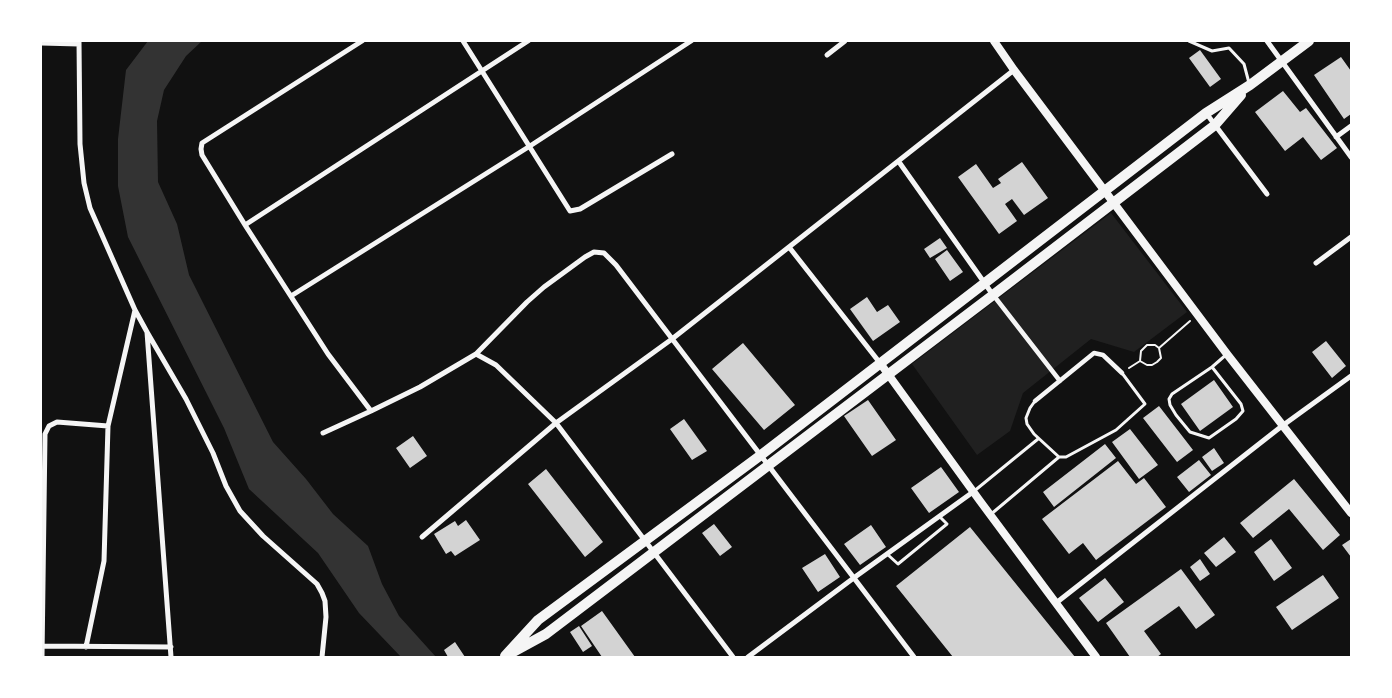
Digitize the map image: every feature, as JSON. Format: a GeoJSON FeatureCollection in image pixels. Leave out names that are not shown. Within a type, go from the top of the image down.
{"type":"FeatureCollection","features":[{"type":"Feature","properties":{"kind":"main road"},"geometry":{"type":"LineString","coordinates":[[505,656],[538,620],[760,455],[1206,114],[1250,85],[1309,41]]}},
{"type":"Feature","properties":{"kind":"main road"},"geometry":{"type":"LineString","coordinates":[[505,656],[546,634],[1215,125],[1250,85]]}},
{"type":"Feature","properties":{"kind":"street"},"geometry":{"type":"LineString","coordinates":[[362,41],[202,143],[201,149],[202,155],[328,354],[371,411]]}},
{"type":"Feature","properties":{"kind":"street"},"geometry":{"type":"LineString","coordinates":[[463,41],[570,211],[580,209],[672,154]]}},
{"type":"Feature","properties":{"kind":"street"},"geometry":{"type":"LineString","coordinates":[[246,225],[528,41]]}},
{"type":"Feature","properties":{"kind":"street"},"geometry":{"type":"LineString","coordinates":[[291,296],[530,146],[691,41]]}},
{"type":"Feature","properties":{"kind":"street"},"geometry":{"type":"LineString","coordinates":[[827,56],[845,41]]}},
{"type":"Feature","properties":{"kind":"street"},"geometry":{"type":"LineString","coordinates":[[994,41],[1227,354],[1351,513]]}},
{"type":"Feature","properties":{"kind":"street"},"geometry":{"type":"LineString","coordinates":[[1267,41],[1351,157]]}},
{"type":"Feature","properties":{"kind":"street"},"geometry":{"type":"LineString","coordinates":[[41,43],[79,42],[80,144],[84,182],[90,208],[135,310],[186,399],[213,453],[226,486],[240,511],[263,536],[317,584],[325,602],[326,617],[322,657]]}},
{"type":"Feature","properties":{"kind":"street"},"geometry":{"type":"LineString","coordinates":[[422,537],[556,423],[672,339],[1014,70]]}},
{"type":"Feature","properties":{"kind":"street"},"geometry":{"type":"LineString","coordinates":[[1206,114],[1267,194]]}},
{"type":"Feature","properties":{"kind":"street"},"geometry":{"type":"LineString","coordinates":[[1336,137],[1351,126]]}},
{"type":"Feature","properties":{"kind":"street"},"geometry":{"type":"LineString","coordinates":[[899,162],[985,283],[1060,381]]}},
{"type":"Feature","properties":{"kind":"street"},"geometry":{"type":"LineString","coordinates":[[1316,263],[1351,237]]}},
{"type":"Feature","properties":{"kind":"street"},"geometry":{"type":"LineString","coordinates":[[789,247],[880,363],[1096,657]]}},
{"type":"Feature","properties":{"kind":"street"},"geometry":{"type":"LineString","coordinates":[[323,433],[420,387],[476,354],[527,302],[544,288],[594,252],[604,253],[616,265],[914,657]]}},
{"type":"Feature","properties":{"kind":"street"},"geometry":{"type":"LineString","coordinates":[[86,647],[104,561],[108,426],[135,310]]}},
{"type":"Feature","properties":{"kind":"street"},"geometry":{"type":"LineString","coordinates":[[147,332],[172,657]]}},
{"type":"Feature","properties":{"kind":"street"},"geometry":{"type":"LineString","coordinates":[[1035,401],[1094,353],[1103,355],[1122,373]]}},
{"type":"Feature","properties":{"kind":"street"},"geometry":{"type":"LineString","coordinates":[[476,354],[496,365],[556,423],[733,657]]}},
{"type":"Feature","properties":{"kind":"street"},"geometry":{"type":"LineString","coordinates":[[1056,603],[1282,426],[1351,376]]}},
{"type":"Feature","properties":{"kind":"street"},"geometry":{"type":"LineString","coordinates":[[42,657],[45,434],[49,426],[57,422],[108,426]]}},
{"type":"Feature","properties":{"kind":"street"},"geometry":{"type":"LineString","coordinates":[[748,657],[973,492]]}},
{"type":"Feature","properties":{"kind":"street"},"geometry":{"type":"LineString","coordinates":[[42,646],[171,647]]}},
{"type":"Feature","properties":{"kind":"lane"},"geometry":{"type":"LineString","coordinates":[[1189,41],[1212,51],[1229,48],[1244,64],[1250,85]]}},
{"type":"Feature","properties":{"kind":"lane"},"geometry":{"type":"LineString","coordinates":[[1212,367],[1241,404],[1243,410],[1236,419],[1209,438],[1190,432],[1176,415],[1169,399],[1172,394],[1212,367],[1227,354]]}},
{"type":"Feature","properties":{"kind":"lane"},"geometry":{"type":"LineString","coordinates":[[990,515],[1059,457],[1073,454],[1116,430],[1145,404],[1122,373]]}},
{"type":"Feature","properties":{"kind":"lane"},"geometry":{"type":"LineString","coordinates":[[1035,401],[1026,418],[1027,424],[1038,439],[1059,457]]}},
{"type":"Feature","properties":{"kind":"lane"},"geometry":{"type":"LineString","coordinates":[[973,492],[1038,439]]}},
{"type":"Feature","properties":{"kind":"lane"},"geometry":{"type":"LineString","coordinates":[[887,554],[898,564],[948,524],[940,517]]}},
{"type":"Feature","properties":{"kind":"path"},"geometry":{"type":"LineString","coordinates":[[1159,348],[1198,315]]}},
{"type":"Feature","properties":{"kind":"path"},"geometry":{"type":"LineString","coordinates":[[1122,373],[1140,361],[1142,350],[1147,345],[1155,345],[1159,348],[1161,353],[1157,362],[1152,365],[1146,365],[1140,361]]}},
{"type":"Feature","properties":{"kind":"shaded area"},"geometry":{"type":"Polygon","coordinates":[[[148,41],[202,41],[186,56],[164,90],[157,121],[158,182],[177,224],[189,275],[273,442],[306,479],[333,514],[368,546],[382,584],[399,616],[436,657],[401,657],[359,613],[318,553],[249,489],[224,428],[128,237],[118,186],[118,139],[126,70],[148,41]]]}},
{"type":"Feature","properties":{"kind":"shaded area"},"geometry":{"type":"Polygon","coordinates":[[[1111,213],[1187,312],[1134,352],[1091,339],[1023,393],[1010,431],[977,455],[912,364],[1111,213]]]}},
{"type":"Feature","properties":{"kind":"building"},"geometry":{"type":"Polygon","coordinates":[[[1200,50],[1221,79],[1210,87],[1189,58],[1200,50]]]}},
{"type":"Feature","properties":{"kind":"building"},"geometry":{"type":"Polygon","coordinates":[[[1341,57],[1351,71],[1351,114],[1344,119],[1314,75],[1341,57]]]}},
{"type":"Feature","properties":{"kind":"building"},"geometry":{"type":"Polygon","coordinates":[[[1283,91],[1300,112],[1306,108],[1337,148],[1321,160],[1303,137],[1285,151],[1255,112],[1283,91]]]}},
{"type":"Feature","properties":{"kind":"building"},"geometry":{"type":"Polygon","coordinates":[[[1022,162],[1048,198],[1024,215],[1012,199],[1005,204],[1017,221],[999,234],[958,177],[976,164],[993,188],[1001,183],[998,179],[1022,162]]]}},
{"type":"Feature","properties":{"kind":"building"},"geometry":{"type":"Polygon","coordinates":[[[940,238],[947,248],[930,258],[924,249],[940,238]]]}},
{"type":"Feature","properties":{"kind":"building"},"geometry":{"type":"Polygon","coordinates":[[[947,250],[963,272],[950,281],[935,259],[947,250]]]}},
{"type":"Feature","properties":{"kind":"building"},"geometry":{"type":"Polygon","coordinates":[[[867,297],[877,312],[888,305],[900,322],[873,341],[850,309],[867,297]]]}},
{"type":"Feature","properties":{"kind":"building"},"geometry":{"type":"Polygon","coordinates":[[[1326,341],[1346,366],[1332,378],[1312,352],[1326,341]]]}},
{"type":"Feature","properties":{"kind":"building"},"geometry":{"type":"Polygon","coordinates":[[[743,343],[795,405],[764,430],[712,369],[743,343]]]}},
{"type":"Feature","properties":{"kind":"building"},"geometry":{"type":"Polygon","coordinates":[[[1214,380],[1233,407],[1200,431],[1181,404],[1214,380]]]}},
{"type":"Feature","properties":{"kind":"building"},"geometry":{"type":"Polygon","coordinates":[[[868,400],[896,440],[872,456],[844,416],[868,400]]]}},
{"type":"Feature","properties":{"kind":"building"},"geometry":{"type":"Polygon","coordinates":[[[1159,406],[1193,450],[1177,462],[1143,418],[1159,406]]]}},
{"type":"Feature","properties":{"kind":"building"},"geometry":{"type":"Polygon","coordinates":[[[684,419],[707,451],[692,460],[670,429],[684,419]]]}},
{"type":"Feature","properties":{"kind":"building"},"geometry":{"type":"Polygon","coordinates":[[[1130,429],[1158,465],[1139,479],[1112,442],[1130,429]]]}},
{"type":"Feature","properties":{"kind":"building"},"geometry":{"type":"Polygon","coordinates":[[[413,436],[427,456],[410,468],[396,448],[413,436]]]}},
{"type":"Feature","properties":{"kind":"building"},"geometry":{"type":"Polygon","coordinates":[[[1105,444],[1116,458],[1054,507],[1043,492],[1105,444]]]}},
{"type":"Feature","properties":{"kind":"building"},"geometry":{"type":"Polygon","coordinates":[[[1214,448],[1224,463],[1212,471],[1202,457],[1214,448]]]}},
{"type":"Feature","properties":{"kind":"building"},"geometry":{"type":"Polygon","coordinates":[[[1199,460],[1211,475],[1189,492],[1177,477],[1199,460]]]}},
{"type":"Feature","properties":{"kind":"building"},"geometry":{"type":"Polygon","coordinates":[[[1118,461],[1136,484],[1144,478],[1166,507],[1096,560],[1083,543],[1069,554],[1042,519],[1118,461]]]}},
{"type":"Feature","properties":{"kind":"building"},"geometry":{"type":"Polygon","coordinates":[[[941,467],[959,492],[929,513],[911,488],[941,467]]]}},
{"type":"Feature","properties":{"kind":"building"},"geometry":{"type":"Polygon","coordinates":[[[546,469],[603,542],[585,557],[528,484],[546,469]]]}},
{"type":"Feature","properties":{"kind":"building"},"geometry":{"type":"Polygon","coordinates":[[[1294,479],[1340,535],[1323,550],[1289,509],[1253,538],[1240,523],[1294,479]]]}},
{"type":"Feature","properties":{"kind":"building"},"geometry":{"type":"Polygon","coordinates":[[[466,520],[480,540],[455,556],[451,551],[446,554],[434,534],[455,521],[458,526],[466,520]]]}},
{"type":"Feature","properties":{"kind":"building"},"geometry":{"type":"Polygon","coordinates":[[[714,524],[732,547],[720,556],[702,533],[714,524]]]}},
{"type":"Feature","properties":{"kind":"building"},"geometry":{"type":"Polygon","coordinates":[[[871,525],[886,547],[860,565],[844,544],[871,525]]]}},
{"type":"Feature","properties":{"kind":"building"},"geometry":{"type":"Polygon","coordinates":[[[970,527],[1075,657],[953,657],[896,586],[970,527]]]}},
{"type":"Feature","properties":{"kind":"building"},"geometry":{"type":"Polygon","coordinates":[[[1224,537],[1236,552],[1216,567],[1204,553],[1224,537]]]}},
{"type":"Feature","properties":{"kind":"building"},"geometry":{"type":"Polygon","coordinates":[[[1271,539],[1292,568],[1274,581],[1254,552],[1271,539]]]}},
{"type":"Feature","properties":{"kind":"building"},"geometry":{"type":"Polygon","coordinates":[[[1351,539],[1351,557],[1342,545],[1351,539]]]}},
{"type":"Feature","properties":{"kind":"building"},"geometry":{"type":"Polygon","coordinates":[[[825,554],[840,577],[818,592],[802,568],[825,554]]]}},
{"type":"Feature","properties":{"kind":"building"},"geometry":{"type":"Polygon","coordinates":[[[1200,559],[1210,574],[1200,581],[1190,567],[1200,559]]]}},
{"type":"Feature","properties":{"kind":"building"},"geometry":{"type":"Polygon","coordinates":[[[1181,569],[1215,615],[1196,629],[1179,606],[1144,631],[1161,654],[1157,657],[1130,657],[1106,623],[1181,569]]]}},
{"type":"Feature","properties":{"kind":"building"},"geometry":{"type":"Polygon","coordinates":[[[1323,575],[1339,598],[1292,630],[1276,607],[1323,575]]]}},
{"type":"Feature","properties":{"kind":"building"},"geometry":{"type":"Polygon","coordinates":[[[1105,578],[1124,602],[1098,622],[1079,598],[1105,578]]]}},
{"type":"Feature","properties":{"kind":"building"},"geometry":{"type":"Polygon","coordinates":[[[602,611],[635,657],[602,657],[581,626],[602,611]]]}},
{"type":"Feature","properties":{"kind":"building"},"geometry":{"type":"Polygon","coordinates":[[[579,626],[592,646],[583,652],[570,632],[579,626]]]}},
{"type":"Feature","properties":{"kind":"building"},"geometry":{"type":"Polygon","coordinates":[[[455,642],[465,657],[448,657],[444,650],[455,642]]]}}]}
